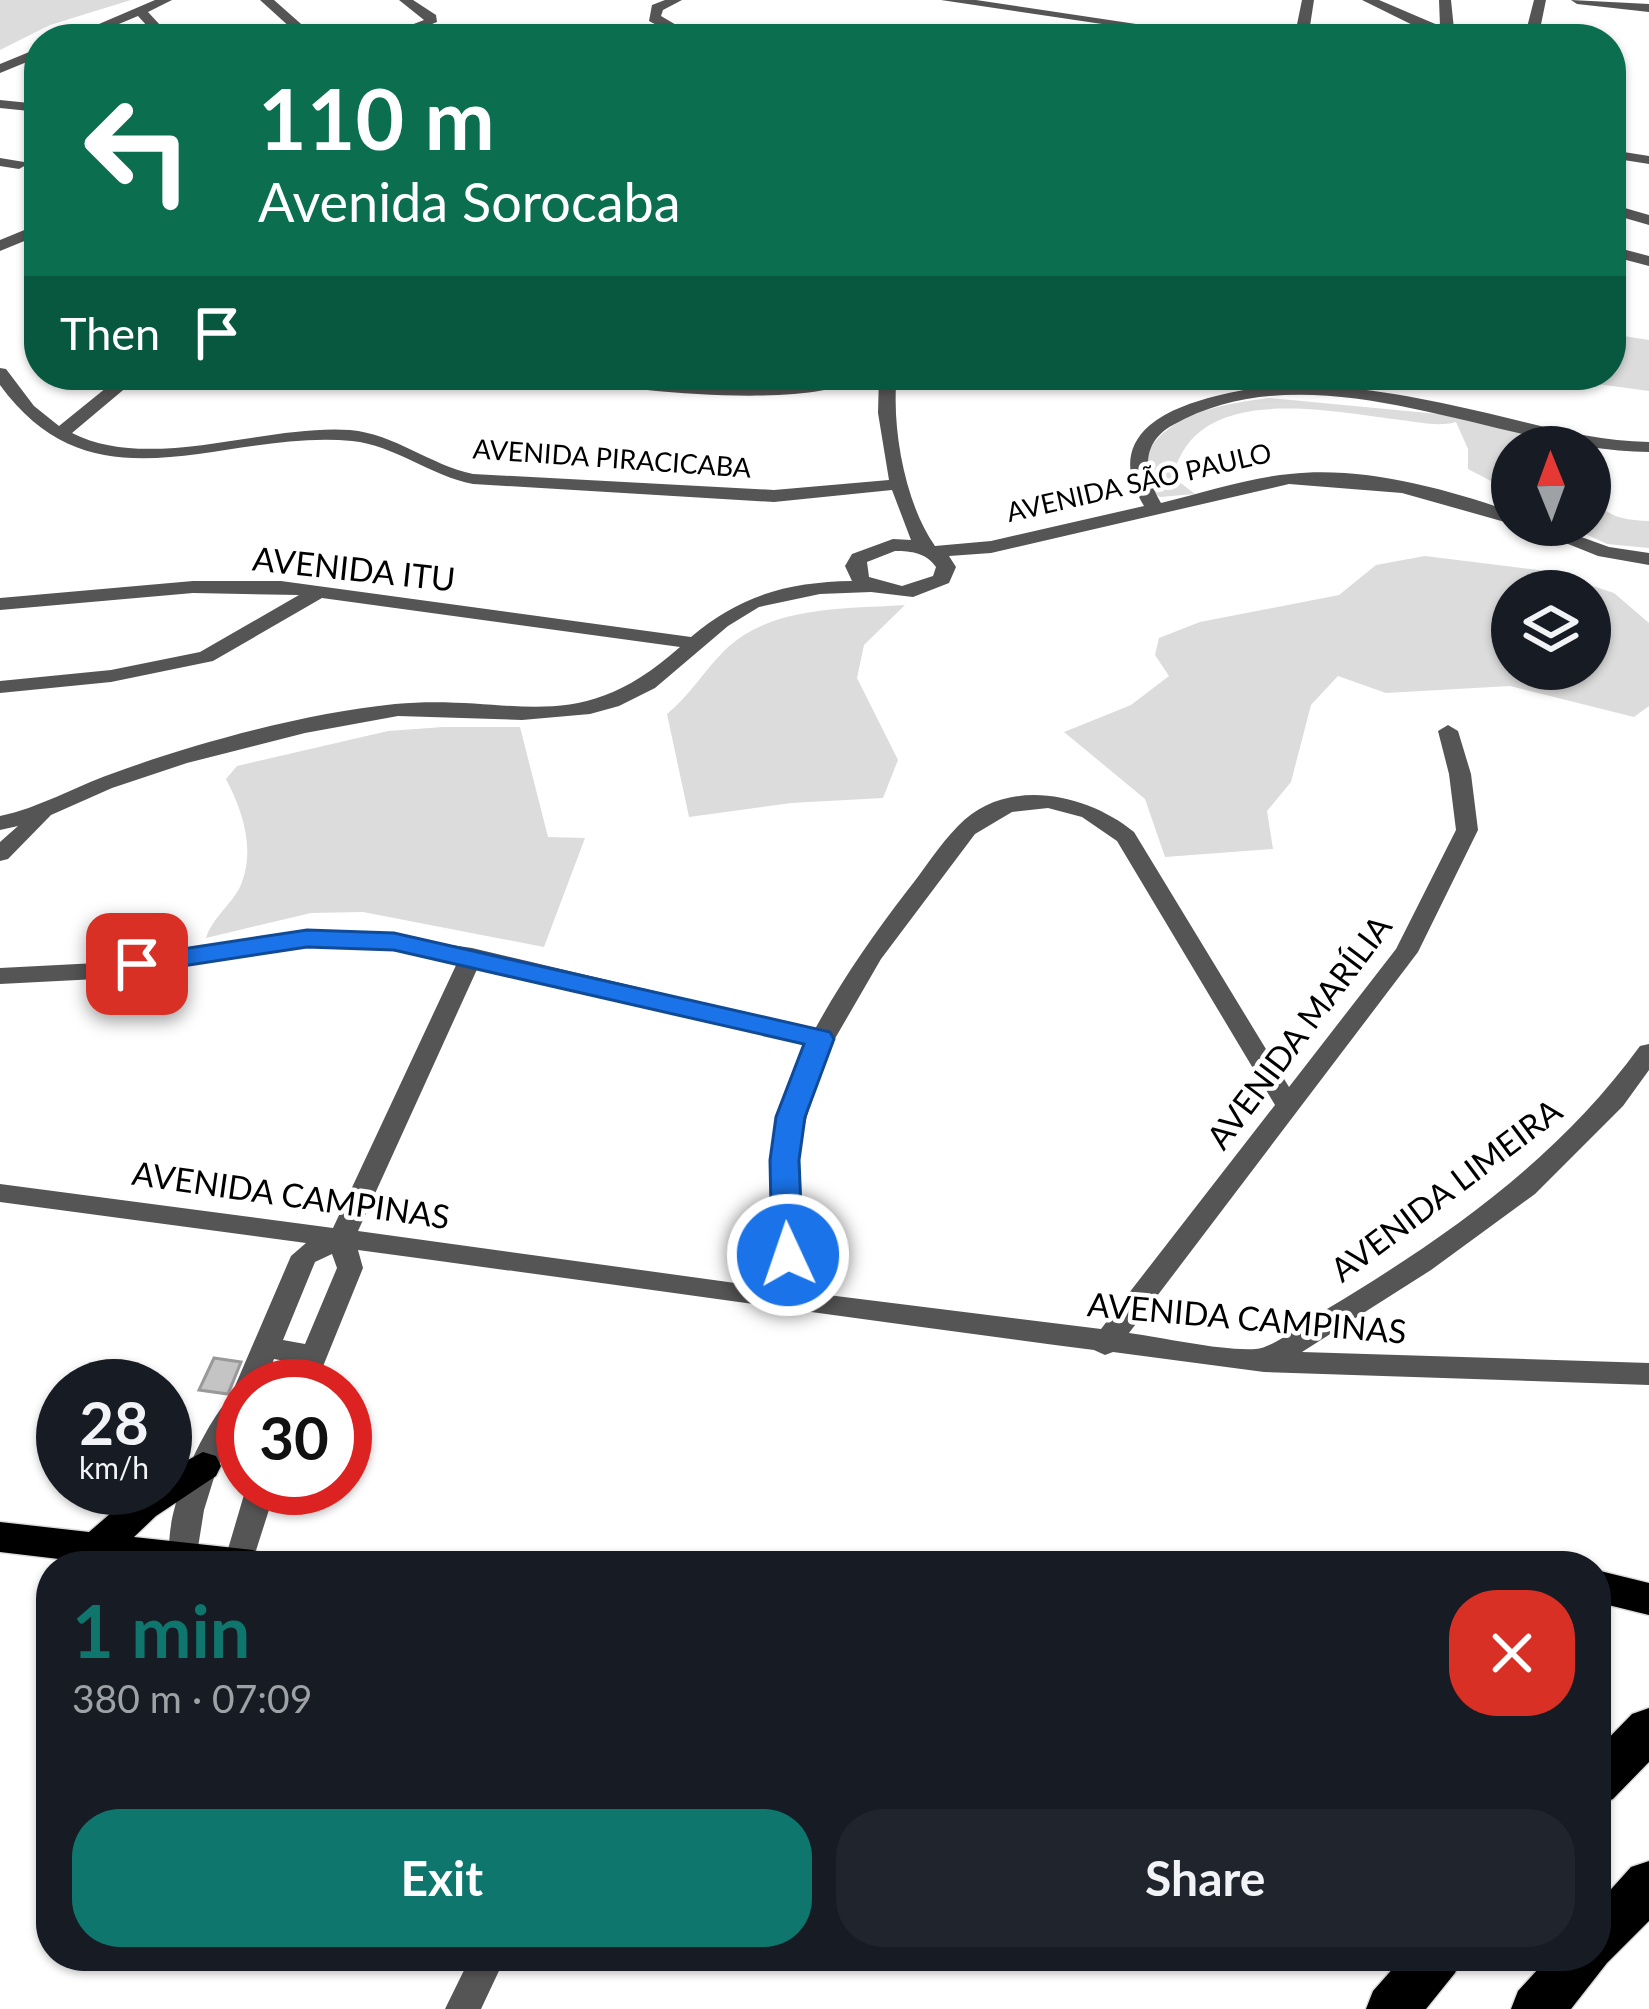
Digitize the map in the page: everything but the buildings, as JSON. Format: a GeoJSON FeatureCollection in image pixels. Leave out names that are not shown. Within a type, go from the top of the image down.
{"type":"FeatureCollection","features":[{"type":"Feature","properties":{"kind":"highway"},"geometry":{"type":"LineString","coordinates":[[1611,1768],[1649,1729]]}},
{"type":"Feature","properties":{"kind":"highway"},"geometry":{"type":"LineString","coordinates":[[1611,1926],[1649,1884]]}},
{"type":"Feature","properties":{"kind":"highway"},"geometry":{"type":"LineString","coordinates":[[1392,2009],[1424,1971]]}},
{"type":"Feature","properties":{"kind":"highway"},"geometry":{"type":"LineString","coordinates":[[1537,2009],[1571,1971]]}},
{"type":"Feature","properties":{"kind":"main road"},"geometry":{"type":"LineString","coordinates":[[97,1548],[143,1505],[203,1466]]}},
{"type":"Feature","properties":{"kind":"main road"},"geometry":{"type":"LineString","coordinates":[[0,1538],[123,1551]]}},
{"type":"Feature","properties":{"kind":"main road"},"geometry":{"type":"LineString","coordinates":[[1611,1590],[1649,1599]]}},
{"type":"Feature","properties":{"kind":"street"},"geometry":{"type":"LineString","coordinates":[[107,24],[144,15],[166,0]]}},
{"type":"Feature","properties":{"kind":"street"},"geometry":{"type":"LineString","coordinates":[[266,0],[294,24]]}},
{"type":"Feature","properties":{"kind":"street"},"geometry":{"type":"LineString","coordinates":[[405,0],[431,18],[423,24]]}},
{"type":"Feature","properties":{"kind":"street"},"geometry":{"type":"LineString","coordinates":[[666,24],[653,14],[676,0]]}},
{"type":"Feature","properties":{"kind":"street"},"geometry":{"type":"LineString","coordinates":[[946,0],[1131,18],[1128,24]]}},
{"type":"Feature","properties":{"kind":"street"},"geometry":{"type":"LineString","coordinates":[[1368,0],[1421,24]]}},
{"type":"Feature","properties":{"kind":"street"},"geometry":{"type":"LineString","coordinates":[[1577,0],[1649,8]]}},
{"type":"Feature","properties":{"kind":"street"},"geometry":{"type":"LineString","coordinates":[[144,15],[152,24]]}},
{"type":"Feature","properties":{"kind":"street"},"geometry":{"type":"LineString","coordinates":[[0,163],[19,165]]}},
{"type":"Feature","properties":{"kind":"street"},"geometry":{"type":"LineString","coordinates":[[0,374],[34,416],[59,435],[114,390]]}},
{"type":"Feature","properties":{"kind":"street"},"geometry":{"type":"LineString","coordinates":[[884,390],[910,523],[944,561],[946,572]]}},
{"type":"Feature","properties":{"kind":"street"},"geometry":{"type":"LineString","coordinates":[[884,398],[885,390]]}},
{"type":"Feature","properties":{"kind":"street"},"geometry":{"type":"LineString","coordinates":[[1156,510],[1136,474],[1136,457],[1154,429],[1202,404],[1257,394],[1381,400],[1485,418],[1601,446],[1649,447]]}},
{"type":"Feature","properties":{"kind":"street","name":"AVENIDA PIRACICABA"},"geometry":{"type":"LineString","coordinates":[[59,435],[137,452],[304,435],[353,435],[400,446],[430,471],[506,482],[774,496],[901,484]]}},
{"type":"Feature","properties":{"kind":"street","name":"AVENIDA SÃO PAULO"},"geometry":{"type":"LineString","coordinates":[[893,544],[930,550],[992,547],[1271,482],[1311,478],[1426,495],[1491,512]]}},
{"type":"Feature","properties":{"kind":"street"},"geometry":{"type":"LineString","coordinates":[[3,839],[46,809],[154,766],[368,714],[416,706],[583,710],[641,688],[753,602],[803,589],[855,566],[867,552],[893,544],[910,523]]}},
{"type":"Feature","properties":{"kind":"street"},"geometry":{"type":"LineString","coordinates":[[1588,546],[1649,559]]}},
{"type":"Feature","properties":{"kind":"street","name":"AVENIDA SÃO PAULO"},"geometry":{"type":"LineString","coordinates":[[871,586],[896,592],[923,590],[992,547]]}},
{"type":"Feature","properties":{"kind":"street"},"geometry":{"type":"LineString","coordinates":[[855,566],[861,580],[871,586]]}},
{"type":"Feature","properties":{"kind":"street","name":"AVENIDA ITU"},"geometry":{"type":"LineString","coordinates":[[0,604],[227,585],[322,590],[699,644]]}},
{"type":"Feature","properties":{"kind":"street"},"geometry":{"type":"LineString","coordinates":[[803,589],[871,586]]}},
{"type":"Feature","properties":{"kind":"street"},"geometry":{"type":"LineString","coordinates":[[0,687],[129,674],[206,657],[322,590]]}},
{"type":"Feature","properties":{"kind":"street","name":"AVENIDA MARÍLIA"},"geometry":{"type":"LineString","coordinates":[[1106,1344],[1406,952],[1467,830],[1460,774],[1448,731]]}},
{"type":"Feature","properties":{"kind":"street"},"geometry":{"type":"LineString","coordinates":[[785,1284],[785,1160],[791,1117],[820,1039],[862,968],[967,829],[983,814],[1001,807],[1052,801],[1096,814],[1126,837],[1287,1105]]}},
{"type":"Feature","properties":{"kind":"street"},"geometry":{"type":"LineString","coordinates":[[0,976],[97,971],[307,938],[394,941],[820,1039]]}},
{"type":"Feature","properties":{"kind":"street"},"geometry":{"type":"LineString","coordinates":[[261,1359],[304,1256],[341,1238],[472,956]]}},
{"type":"Feature","properties":{"kind":"street","name":"AVENIDA LIMEIRA"},"geometry":{"type":"LineString","coordinates":[[1264,1361],[1382,1290],[1567,1153],[1605,1113],[1649,1052]]}},
{"type":"Feature","properties":{"kind":"street","name":"AVENIDA CAMPINAS"},"geometry":{"type":"LineString","coordinates":[[0,1193],[716,1288],[785,1284],[842,1305],[1106,1344],[1264,1361],[1649,1374]]}},
{"type":"Feature","properties":{"kind":"street"},"geometry":{"type":"LineString","coordinates":[[313,1359],[350,1268],[341,1238]]}},
{"type":"Feature","properties":{"kind":"street"},"geometry":{"type":"LineString","coordinates":[[266,1347],[314,1356]]}},
{"type":"Feature","properties":{"kind":"street"},"geometry":{"type":"LineString","coordinates":[[185,1551],[189,1510],[203,1466],[216,1447]]}},
{"type":"Feature","properties":{"kind":"street"},"geometry":{"type":"LineString","coordinates":[[248,1551],[255,1515]]}},
{"type":"Feature","properties":{"kind":"street"},"geometry":{"type":"LineString","coordinates":[[463,2009],[482,1971]]}},
{"type":"Feature","properties":{"kind":"shaded area"},"geometry":{"type":"Polygon","coordinates":[[[0,0],[131,0],[53,24],[24,24],[24,38],[0,50],[0,0]]]}},
{"type":"Feature","properties":{"kind":"shaded area"},"geometry":{"type":"Polygon","coordinates":[[[1626,336],[1649,340],[1649,391],[1626,388],[1626,336]]]}},
{"type":"Feature","properties":{"kind":"shaded area"},"geometry":{"type":"Polygon","coordinates":[[[1270,398],[1449,415],[1493,426],[1491,481],[1468,469],[1468,449],[1456,422],[1428,424],[1269,409],[1236,414],[1208,426],[1186,446],[1173,477],[1195,494],[1160,497],[1152,493],[1141,465],[1150,448],[1177,423],[1232,404],[1270,398]]]}},
{"type":"Feature","properties":{"kind":"shaded area"},"geometry":{"type":"Polygon","coordinates":[[[1611,514],[1649,521],[1649,548],[1611,544],[1611,514]]]}},
{"type":"Feature","properties":{"kind":"shaded area"},"geometry":{"type":"Polygon","coordinates":[[[1425,556],[1539,570],[1491,570],[1491,687],[1386,693],[1338,676],[1311,705],[1291,782],[1267,811],[1273,849],[1165,857],[1145,799],[1064,732],[1131,705],[1169,676],[1155,655],[1159,638],[1200,622],[1339,595],[1376,565],[1425,556]]]}},
{"type":"Feature","properties":{"kind":"shaded area"},"geometry":{"type":"Polygon","coordinates":[[[1611,592],[1649,623],[1649,706],[1634,717],[1526,690],[1611,690],[1611,592]]]}},
{"type":"Feature","properties":{"kind":"shaded area"},"geometry":{"type":"Polygon","coordinates":[[[905,605],[864,645],[857,678],[898,760],[883,798],[791,803],[689,817],[667,714],[724,651],[763,625],[786,617],[905,605]]]}},
{"type":"Feature","properties":{"kind":"shaded area"},"geometry":{"type":"Polygon","coordinates":[[[520,727],[548,837],[585,838],[544,947],[363,912],[311,913],[206,938],[239,889],[246,869],[245,829],[226,779],[237,766],[388,731],[520,727]]]}},
{"type":"Feature","properties":{"kind":"route"},"geometry":{"type":"LineString","coordinates":[[137,964],[307,938],[394,941],[820,1039],[791,1117],[785,1160],[788,1255]]}}]}
